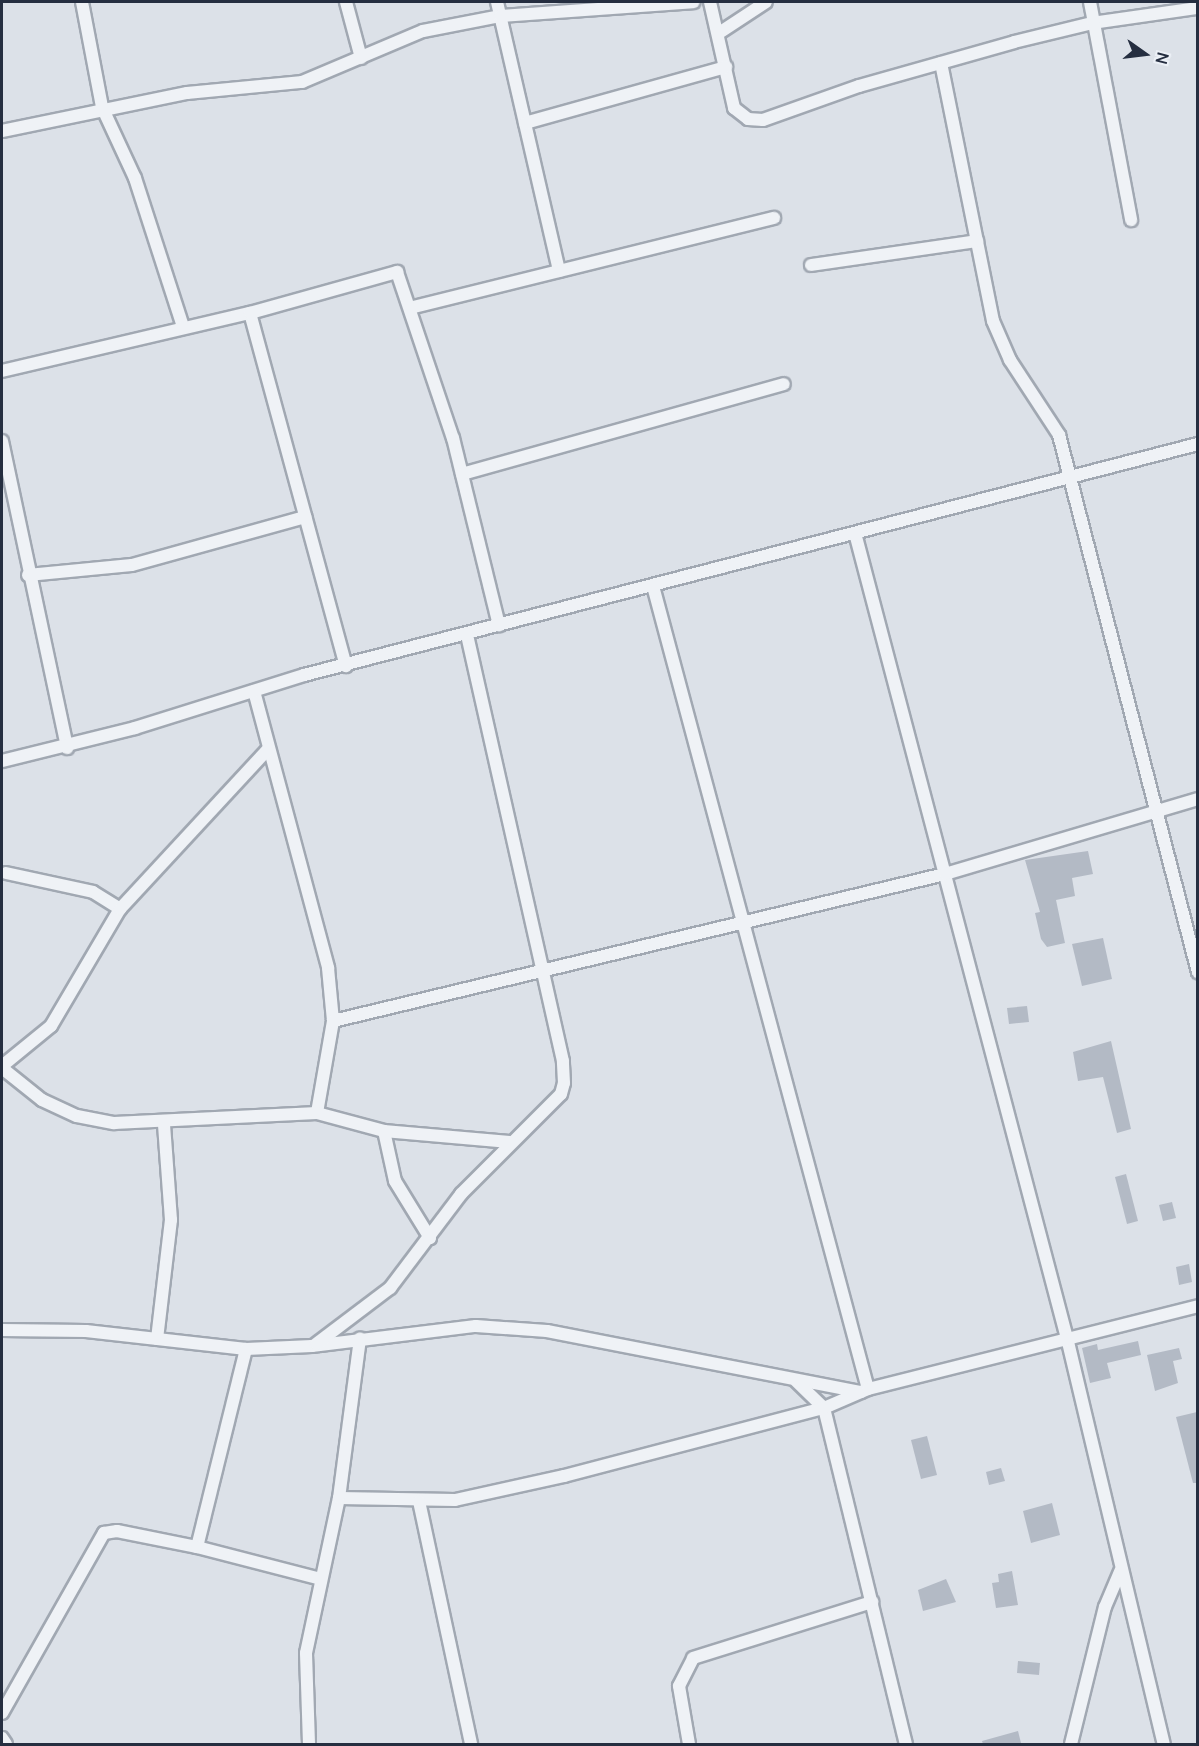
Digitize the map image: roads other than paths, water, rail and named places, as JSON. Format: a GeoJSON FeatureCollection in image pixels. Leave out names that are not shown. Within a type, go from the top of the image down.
{"type":"FeatureCollection","features":[{"type":"Feature","properties":{"kind":"street"},"geometry":{"type":"LineString","coordinates":[[82,2],[102,107],[135,178],[183,327]]}},
{"type":"Feature","properties":{"kind":"street"},"geometry":{"type":"LineString","coordinates":[[346,2],[361,58]]}},
{"type":"Feature","properties":{"kind":"street"},"geometry":{"type":"LineString","coordinates":[[497,2],[559,271]]}},
{"type":"Feature","properties":{"kind":"street"},"geometry":{"type":"LineString","coordinates":[[2,131],[102,107],[302,82],[423,31],[500,16],[693,2]]}},
{"type":"Feature","properties":{"kind":"street"},"geometry":{"type":"LineString","coordinates":[[710,2],[738,115],[764,120],[941,63],[1092,23],[1197,8]]}},
{"type":"Feature","properties":{"kind":"street"},"geometry":{"type":"LineString","coordinates":[[719,33],[766,2]]}},
{"type":"Feature","properties":{"kind":"street"},"geometry":{"type":"LineString","coordinates":[[1090,2],[1092,23],[1131,220]]}},
{"type":"Feature","properties":{"kind":"street"},"geometry":{"type":"LineString","coordinates":[[941,63],[993,321],[1010,360],[1059,435],[1159,808],[1197,972]]}},
{"type":"Feature","properties":{"kind":"street"},"geometry":{"type":"LineString","coordinates":[[525,123],[726,67]]}},
{"type":"Feature","properties":{"kind":"street"},"geometry":{"type":"LineString","coordinates":[[414,307],[774,218]]}},
{"type":"Feature","properties":{"kind":"street"},"geometry":{"type":"LineString","coordinates":[[811,265],[977,241]]}},
{"type":"Feature","properties":{"kind":"street"},"geometry":{"type":"LineString","coordinates":[[2,371],[250,313],[391,270],[401,274],[414,307],[462,474],[499,625]]}},
{"type":"Feature","properties":{"kind":"street"},"geometry":{"type":"LineString","coordinates":[[250,313],[346,666]]}},
{"type":"Feature","properties":{"kind":"street"},"geometry":{"type":"LineString","coordinates":[[462,474],[784,384]]}},
{"type":"Feature","properties":{"kind":"street"},"geometry":{"type":"LineString","coordinates":[[2,441],[28,575],[67,748]]}},
{"type":"Feature","properties":{"kind":"street"},"geometry":{"type":"LineString","coordinates":[[2,761],[67,748],[254,691],[346,666],[1197,444]]}},
{"type":"Feature","properties":{"kind":"street"},"geometry":{"type":"LineString","coordinates":[[28,575],[132,566],[305,518]]}},
{"type":"Feature","properties":{"kind":"street"},"geometry":{"type":"LineString","coordinates":[[855,533],[1068,1342],[1120,1571],[1164,1744]]}},
{"type":"Feature","properties":{"kind":"street"},"geometry":{"type":"LineString","coordinates":[[653,586],[744,922],[865,1391]]}},
{"type":"Feature","properties":{"kind":"street"},"geometry":{"type":"LineString","coordinates":[[312,1346],[361,1314],[390,1288],[510,1142],[561,1094],[564,1083],[564,1060],[539,972],[466,635]]}},
{"type":"Feature","properties":{"kind":"street"},"geometry":{"type":"LineString","coordinates":[[254,691],[268,749],[322,934],[333,1021],[318,1113]]}},
{"type":"Feature","properties":{"kind":"street"},"geometry":{"type":"LineString","coordinates":[[268,749],[120,909],[51,1026],[2,1067],[42,1100],[77,1116],[164,1124],[237,1114],[318,1113],[384,1131],[510,1142]]}},
{"type":"Feature","properties":{"kind":"street"},"geometry":{"type":"LineString","coordinates":[[333,1021],[945,874],[1159,808],[1197,799]]}},
{"type":"Feature","properties":{"kind":"street"},"geometry":{"type":"LineString","coordinates":[[6,873],[93,892],[120,909]]}},
{"type":"Feature","properties":{"kind":"street"},"geometry":{"type":"LineString","coordinates":[[157,1339],[171,1220],[164,1124]]}},
{"type":"Feature","properties":{"kind":"street"},"geometry":{"type":"LineString","coordinates":[[384,1131],[395,1181],[430,1238]]}},
{"type":"Feature","properties":{"kind":"street"},"geometry":{"type":"LineString","coordinates":[[339,1498],[455,1500],[564,1476],[824,1408],[865,1391],[1068,1342],[1197,1306]]}},
{"type":"Feature","properties":{"kind":"street"},"geometry":{"type":"LineString","coordinates":[[309,1744],[306,1653],[339,1498],[364,1337],[361,1314]]}},
{"type":"Feature","properties":{"kind":"street"},"geometry":{"type":"LineString","coordinates":[[2,1330],[157,1339],[246,1349],[312,1346],[364,1337],[476,1326],[547,1330],[796,1381],[865,1391]]}},
{"type":"Feature","properties":{"kind":"street"},"geometry":{"type":"LineString","coordinates":[[197,1547],[246,1349]]}},
{"type":"Feature","properties":{"kind":"street"},"geometry":{"type":"LineString","coordinates":[[796,1381],[824,1408],[906,1744]]}},
{"type":"Feature","properties":{"kind":"street"},"geometry":{"type":"LineString","coordinates":[[419,1501],[471,1744]]}},
{"type":"Feature","properties":{"kind":"street"},"geometry":{"type":"LineString","coordinates":[[2,1713],[104,1533],[117,1531],[197,1547],[321,1579]]}},
{"type":"Feature","properties":{"kind":"street"},"geometry":{"type":"LineString","coordinates":[[1071,1744],[1105,1607],[1120,1571]]}},
{"type":"Feature","properties":{"kind":"street"},"geometry":{"type":"LineString","coordinates":[[689,1744],[680,1686],[693,1658],[872,1602]]}},
{"type":"Feature","properties":{"kind":"street"},"geometry":{"type":"LineString","coordinates":[[2,1738],[6,1744]]}}]}
